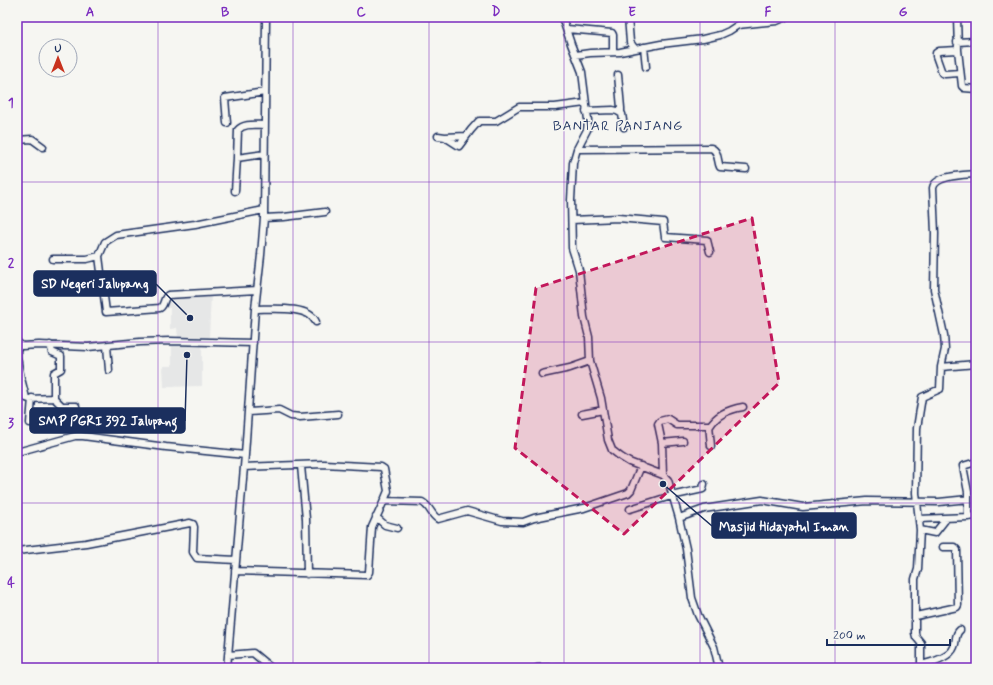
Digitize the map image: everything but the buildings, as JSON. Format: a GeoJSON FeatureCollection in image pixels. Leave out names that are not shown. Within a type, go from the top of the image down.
{"type":"FeatureCollection","features":[{"type":"Feature","properties":{"kind":"street"},"geometry":{"type":"LineString","coordinates":[[227,668],[245,455],[252,343],[264,218],[266,17]]}},
{"type":"Feature","properties":{"kind":"street"},"geometry":{"type":"LineString","coordinates":[[562,17],[582,72],[588,120],[587,130],[577,150],[572,170],[572,248],[579,270],[584,317],[589,337],[590,361],[603,410],[608,443],[612,450],[621,457],[663,475],[668,480],[686,549],[692,598],[698,615],[714,647],[719,668]]}},
{"type":"Feature","properties":{"kind":"street"},"geometry":{"type":"LineString","coordinates":[[628,17],[630,42],[635,49]]}},
{"type":"Feature","properties":{"kind":"street"},"geometry":{"type":"LineString","coordinates":[[576,55],[613,51],[620,52],[712,37],[729,31],[738,25],[777,21],[786,17]]}},
{"type":"Feature","properties":{"kind":"street"},"geometry":{"type":"LineString","coordinates":[[957,17],[957,42],[962,87],[976,89]]}},
{"type":"Feature","properties":{"kind":"street"},"geometry":{"type":"LineString","coordinates":[[567,29],[584,32],[612,33],[613,51]]}},
{"type":"Feature","properties":{"kind":"street"},"geometry":{"type":"LineString","coordinates":[[957,42],[976,41]]}},
{"type":"Feature","properties":{"kind":"street"},"geometry":{"type":"LineString","coordinates":[[644,47],[646,67]]}},
{"type":"Feature","properties":{"kind":"street"},"geometry":{"type":"LineString","coordinates":[[958,50],[939,51],[936,53],[936,56],[942,73],[960,73]]}},
{"type":"Feature","properties":{"kind":"street"},"geometry":{"type":"LineString","coordinates":[[618,75],[621,108],[620,113]]}},
{"type":"Feature","properties":{"kind":"street"},"geometry":{"type":"LineString","coordinates":[[227,123],[225,98],[265,92]]}},
{"type":"Feature","properties":{"kind":"street"},"geometry":{"type":"LineString","coordinates":[[445,137],[458,146],[479,121],[496,121],[519,107],[555,107],[585,103]]}},
{"type":"Feature","properties":{"kind":"street"},"geometry":{"type":"LineString","coordinates":[[586,111],[613,110],[620,113],[624,119],[624,128]]}},
{"type":"Feature","properties":{"kind":"street"},"geometry":{"type":"LineString","coordinates":[[235,191],[238,130],[243,126],[264,125]]}},
{"type":"Feature","properties":{"kind":"street"},"geometry":{"type":"LineString","coordinates":[[438,136],[466,136]]}},
{"type":"Feature","properties":{"kind":"street"},"geometry":{"type":"LineString","coordinates":[[17,140],[32,139],[43,147]]}},
{"type":"Feature","properties":{"kind":"street"},"geometry":{"type":"LineString","coordinates":[[577,150],[711,148],[716,152],[720,167],[746,170]]}},
{"type":"Feature","properties":{"kind":"street"},"geometry":{"type":"LineString","coordinates":[[237,158],[264,154]]}},
{"type":"Feature","properties":{"kind":"street"},"geometry":{"type":"LineString","coordinates":[[960,630],[956,634],[952,651],[921,666],[921,643],[916,637],[915,633],[915,579],[918,569],[920,530],[917,501],[917,428],[922,397],[940,389],[941,367],[945,349],[945,340],[934,289],[935,233],[933,188],[934,184],[939,180],[956,176],[976,174]]}},
{"type":"Feature","properties":{"kind":"street"},"geometry":{"type":"LineString","coordinates":[[257,290],[168,295],[165,298],[162,307],[157,309],[106,312],[99,256],[105,242],[116,235],[195,224],[264,210]]}},
{"type":"Feature","properties":{"kind":"street"},"geometry":{"type":"LineString","coordinates":[[264,218],[325,212]]}},
{"type":"Feature","properties":{"kind":"street"},"geometry":{"type":"LineString","coordinates":[[572,220],[618,218],[663,222],[664,237],[707,240],[710,252]]}},
{"type":"Feature","properties":{"kind":"street"},"geometry":{"type":"LineString","coordinates":[[53,259],[86,259],[99,256]]}},
{"type":"Feature","properties":{"kind":"street"},"geometry":{"type":"LineString","coordinates":[[255,308],[300,311],[313,316],[316,322]]}},
{"type":"Feature","properties":{"kind":"street"},"geometry":{"type":"LineString","coordinates":[[79,436],[79,423],[76,406],[62,406],[54,398],[26,398],[19,375],[17,351],[18,344],[22,346],[50,345],[82,347],[170,341],[252,343]]}},
{"type":"Feature","properties":{"kind":"street"},"geometry":{"type":"LineString","coordinates":[[50,345],[51,351],[61,356],[61,369],[54,373],[54,398]]}},
{"type":"Feature","properties":{"kind":"street"},"geometry":{"type":"LineString","coordinates":[[107,346],[109,370]]}},
{"type":"Feature","properties":{"kind":"street"},"geometry":{"type":"LineString","coordinates":[[542,374],[570,368],[590,361]]}},
{"type":"Feature","properties":{"kind":"street"},"geometry":{"type":"LineString","coordinates":[[941,367],[976,364]]}},
{"type":"Feature","properties":{"kind":"street"},"geometry":{"type":"LineString","coordinates":[[30,423],[32,398]]}},
{"type":"Feature","properties":{"kind":"street"},"geometry":{"type":"LineString","coordinates":[[711,446],[710,426],[716,418],[730,410],[744,407]]}},
{"type":"Feature","properties":{"kind":"street"},"geometry":{"type":"LineString","coordinates":[[248,412],[279,410],[291,416],[300,417],[338,414]]}},
{"type":"Feature","properties":{"kind":"street"},"geometry":{"type":"LineString","coordinates":[[582,414],[603,410]]}},
{"type":"Feature","properties":{"kind":"street"},"geometry":{"type":"LineString","coordinates":[[663,475],[662,443],[658,424],[660,421],[668,419],[677,425],[702,424],[710,426]]}},
{"type":"Feature","properties":{"kind":"street"},"geometry":{"type":"LineString","coordinates":[[17,452],[79,436],[245,455]]}},
{"type":"Feature","properties":{"kind":"street"},"geometry":{"type":"LineString","coordinates":[[662,443],[683,441]]}},
{"type":"Feature","properties":{"kind":"street"},"geometry":{"type":"LineString","coordinates":[[968,517],[968,487],[963,466],[976,462]]}},
{"type":"Feature","properties":{"kind":"street"},"geometry":{"type":"LineString","coordinates":[[235,571],[307,574],[368,574],[372,527],[388,491],[384,469],[381,467],[330,464],[244,468]]}},
{"type":"Feature","properties":{"kind":"street"},"geometry":{"type":"LineString","coordinates":[[301,466],[306,519],[307,574]]}},
{"type":"Feature","properties":{"kind":"street"},"geometry":{"type":"LineString","coordinates":[[383,503],[389,500],[422,502],[427,504],[438,519],[467,511],[502,521],[523,522],[534,518],[584,508],[628,493],[641,466]]}},
{"type":"Feature","properties":{"kind":"street"},"geometry":{"type":"LineString","coordinates":[[630,508],[671,496],[703,489],[704,484]]}},
{"type":"Feature","properties":{"kind":"street"},"geometry":{"type":"LineString","coordinates":[[679,518],[704,509],[752,501],[772,501],[803,507],[867,501],[939,502],[968,499]]}},
{"type":"Feature","properties":{"kind":"street"},"geometry":{"type":"LineString","coordinates":[[919,519],[976,516]]}},
{"type":"Feature","properties":{"kind":"street"},"geometry":{"type":"LineString","coordinates":[[376,517],[385,525],[397,528]]}},
{"type":"Feature","properties":{"kind":"street"},"geometry":{"type":"LineString","coordinates":[[934,533],[946,518]]}},
{"type":"Feature","properties":{"kind":"street"},"geometry":{"type":"LineString","coordinates":[[17,551],[86,543],[190,523],[194,526],[193,552],[197,558],[236,560]]}},
{"type":"Feature","properties":{"kind":"street"},"geometry":{"type":"LineString","coordinates":[[920,530],[943,535]]}},
{"type":"Feature","properties":{"kind":"street"},"geometry":{"type":"LineString","coordinates":[[916,616],[957,607],[957,550],[954,547],[943,547]]}},
{"type":"Feature","properties":{"kind":"street"},"geometry":{"type":"LineString","coordinates":[[228,656],[253,653],[271,668]]}},
{"type":"Feature","properties":{"kind":"street"},"geometry":{"type":"LineString","coordinates":[[538,668],[554,666],[560,668]]}},
{"type":"Feature","properties":{"kind":"highlighted area"},"geometry":{"type":"Polygon","coordinates":[[[752,218],[779,383],[624,534],[515,448],[536,288],[752,218]]]}},
{"type":"Feature","properties":{"kind":"shaded area"},"geometry":{"type":"Polygon","coordinates":[[[211,294],[209,338],[178,338],[177,328],[170,329],[170,308],[167,308],[167,298],[211,294]]]}},
{"type":"Feature","properties":{"kind":"shaded area"},"geometry":{"type":"Polygon","coordinates":[[[172,343],[202,344],[202,386],[164,387],[163,366],[172,366],[172,343]]]}},
{"type":"Feature","properties":{"kind":"place","name":"SD Negeri Jalupang"},"geometry":{"type":"Point","coordinates":[190,318]}},
{"type":"Feature","properties":{"kind":"place","name":"SMP PGRI 392 Jalupang"},"geometry":{"type":"Point","coordinates":[187,355]}},
{"type":"Feature","properties":{"kind":"place","name":"Masjid Hidayatul Iman"},"geometry":{"type":"Point","coordinates":[663,484]}},
{"type":"Feature","properties":{"kind":"district","name":"BANTAR PANJANG"},"geometry":{"type":"Point","coordinates":[618,125]}}]}
